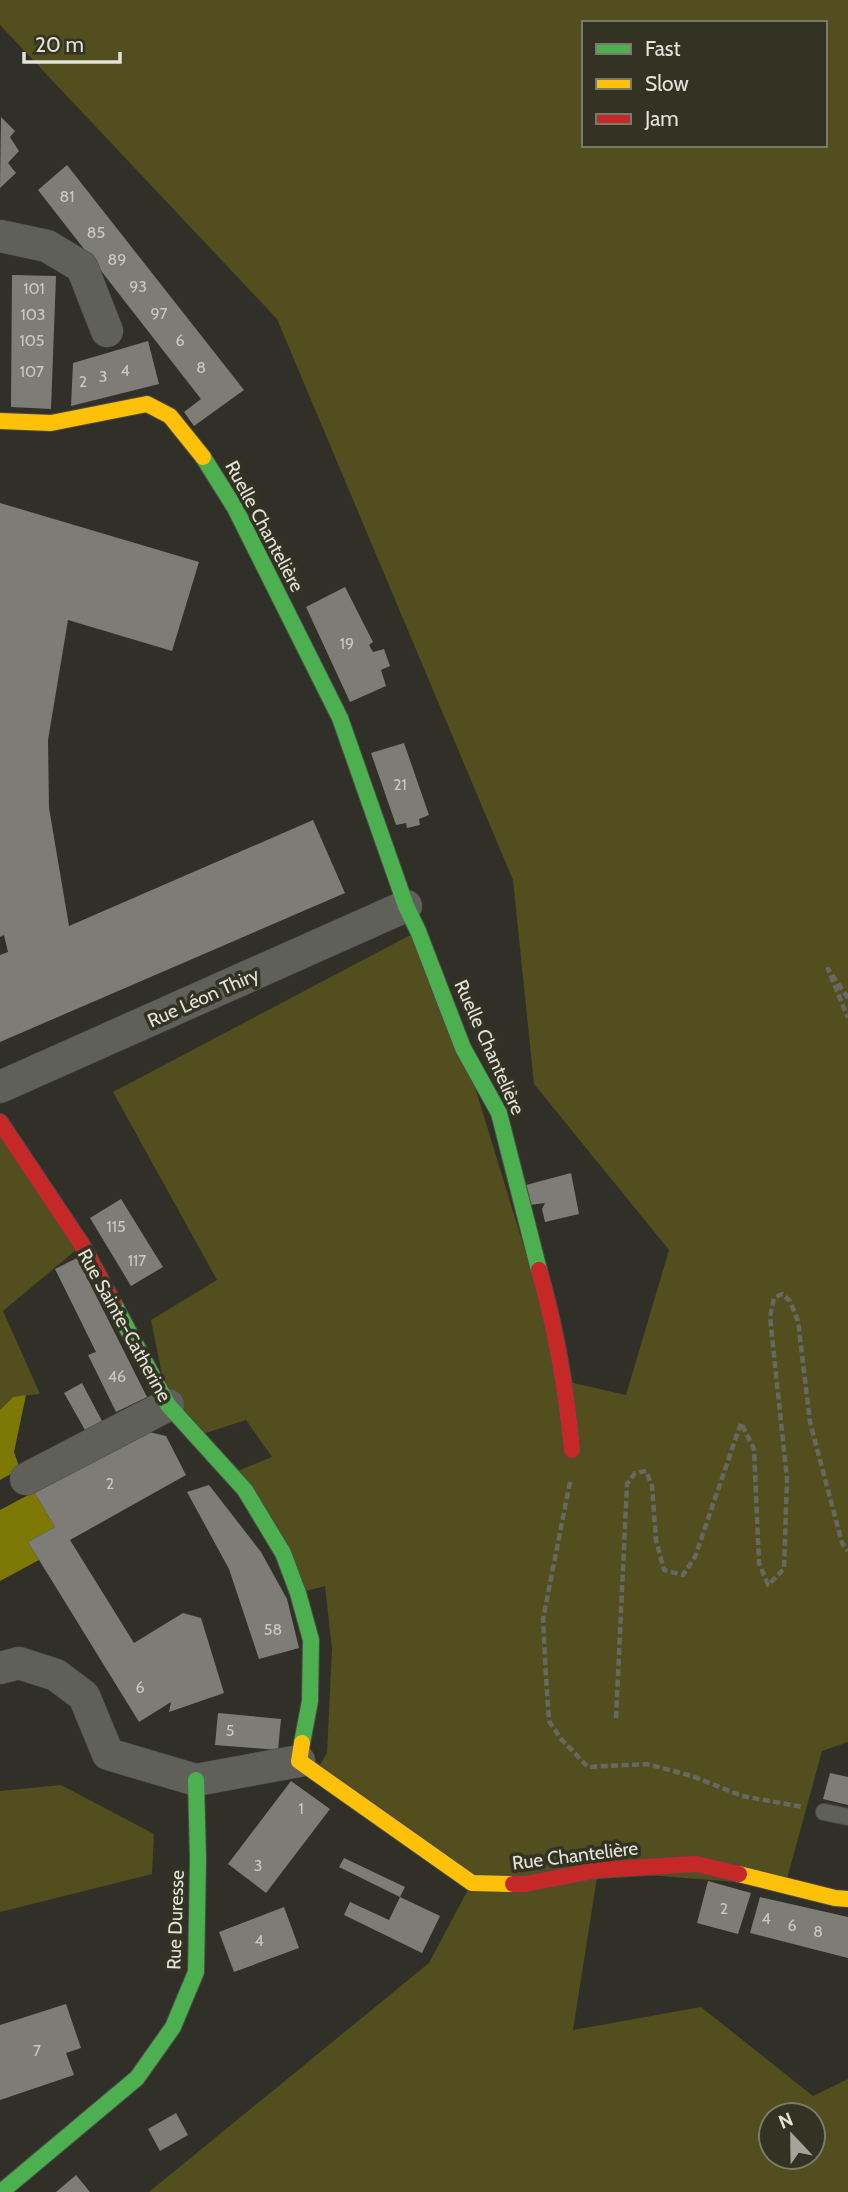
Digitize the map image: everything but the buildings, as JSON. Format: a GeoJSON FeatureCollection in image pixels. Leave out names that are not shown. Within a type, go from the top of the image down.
{"type":"FeatureCollection","features":[{"type":"Feature","properties":{"kind":"street"},"geometry":{"type":"LineString","coordinates":[[0,236],[47,246],[82,267],[107,331]]}},
{"type":"Feature","properties":{"kind":"street","name":"Ruelle Chantelière"},"geometry":{"type":"LineString","coordinates":[[0,421],[51,423],[148,404],[170,416],[200,450],[236,508],[340,718],[406,906],[463,1048],[499,1113],[527,1229],[552,1316],[565,1381],[572,1450]]}},
{"type":"Feature","properties":{"kind":"street","name":"Rue Léon Thiry"},"geometry":{"type":"LineString","coordinates":[[0,1087],[406,906]]}},
{"type":"Feature","properties":{"kind":"street","name":"Rue Sainte-Catherine"},"geometry":{"type":"LineString","coordinates":[[0,1122],[82,1245],[168,1405],[245,1490],[283,1553],[298,1593],[310,1640],[310,1701],[299,1761]]}},
{"type":"Feature","properties":{"kind":"street"},"geometry":{"type":"LineString","coordinates":[[26,1479],[168,1405]]}},
{"type":"Feature","properties":{"kind":"street"},"geometry":{"type":"LineString","coordinates":[[0,1668],[19,1663],[56,1675],[84,1696],[108,1754],[196,1780],[299,1761]]}},
{"type":"Feature","properties":{"kind":"street","name":"Rue Chantelière"},"geometry":{"type":"LineString","coordinates":[[299,1761],[472,1883],[524,1884],[598,1870],[696,1864],[848,1899]]}},
{"type":"Feature","properties":{"kind":"street","name":"Rue Duresse"},"geometry":{"type":"LineString","coordinates":[[1,2192],[137,2078],[173,2027],[196,1972],[196,1780]]}},
{"type":"Feature","properties":{"kind":"lane"},"geometry":{"type":"LineString","coordinates":[[824,1812],[848,1817]]}},
{"type":"Feature","properties":{"kind":"path"},"geometry":{"type":"LineString","coordinates":[[848,998],[828,970],[848,1018]]}},
{"type":"Feature","properties":{"kind":"path"},"geometry":{"type":"LineString","coordinates":[[616,1718],[627,1484],[635,1473],[646,1471],[652,1486],[656,1540],[664,1570],[683,1575],[695,1557],[741,1423],[754,1450],[759,1563],[768,1585],[784,1569],[787,1479],[770,1317],[774,1298],[782,1294],[790,1301],[798,1321],[810,1422],[842,1543],[848,1551]]}},
{"type":"Feature","properties":{"kind":"path"},"geometry":{"type":"LineString","coordinates":[[572,1450],[572,1470],[565,1516],[544,1619],[549,1721],[561,1739],[588,1767],[647,1763],[692,1776],[742,1796],[824,1812]]}},
{"type":"Feature","properties":{"kind":"shaded area"},"geometry":{"type":"Polygon","coordinates":[[[0,0],[848,0],[848,1742],[822,1751],[785,1886],[598,1871],[573,2030],[701,2007],[813,2096],[848,2079],[848,2192],[149,2192],[429,1963],[471,1884],[315,1773],[327,1753],[332,1649],[325,1586],[298,1593],[230,1474],[272,1457],[246,1420],[196,1436],[168,1405],[151,1320],[217,1280],[113,1092],[418,931],[463,1048],[565,1381],[626,1395],[669,1250],[534,1084],[513,880],[277,319],[0,25],[0,0]]]}},
{"type":"Feature","properties":{"kind":"shaded area"},"geometry":{"type":"Polygon","coordinates":[[[0,1122],[82,1245],[3,1311],[40,1394],[13,1397],[0,1410],[0,1122]]]}},
{"type":"Feature","properties":{"kind":"shaded area"},"geometry":{"type":"Polygon","coordinates":[[[26,1395],[14,1452],[20,1469],[0,1480],[0,1410],[13,1397],[26,1395]]]}},
{"type":"Feature","properties":{"kind":"shaded area"},"geometry":{"type":"Polygon","coordinates":[[[34,1492],[55,1527],[28,1542],[39,1560],[0,1581],[0,1510],[34,1492]]]}},
{"type":"Feature","properties":{"kind":"shaded area"},"geometry":{"type":"Polygon","coordinates":[[[61,1785],[154,1834],[152,1874],[0,1912],[0,1791],[61,1785]]]}},
{"type":"Feature","properties":{"kind":"traffic: fast"},"geometry":{"type":"LineString","coordinates":[[203,457],[235,508],[340,718],[406,906],[463,1048],[499,1113],[539,1270]]}},
{"type":"Feature","properties":{"kind":"traffic: fast"},"geometry":{"type":"LineString","coordinates":[[114,1304],[168,1405],[245,1490],[283,1553],[311,1640],[310,1701],[302,1743]]}},
{"type":"Feature","properties":{"kind":"traffic: fast"},"geometry":{"type":"LineString","coordinates":[[1,2192],[137,2078],[173,2027],[196,1972],[196,1780]]}},
{"type":"Feature","properties":{"kind":"traffic: slow"},"geometry":{"type":"LineString","coordinates":[[0,421],[51,423],[147,404],[170,416],[203,457]]}},
{"type":"Feature","properties":{"kind":"traffic: slow"},"geometry":{"type":"LineString","coordinates":[[302,1743],[299,1761],[472,1883],[513,1884]]}},
{"type":"Feature","properties":{"kind":"traffic: slow"},"geometry":{"type":"LineString","coordinates":[[739,1874],[848,1899]]}},
{"type":"Feature","properties":{"kind":"traffic: jam"},"geometry":{"type":"LineString","coordinates":[[0,1122],[82,1245],[114,1304]]}},
{"type":"Feature","properties":{"kind":"traffic: jam"},"geometry":{"type":"LineString","coordinates":[[539,1270],[560,1359],[572,1450]]}},
{"type":"Feature","properties":{"kind":"traffic: jam"},"geometry":{"type":"LineString","coordinates":[[513,1884],[598,1870],[696,1864],[739,1874]]}}]}
